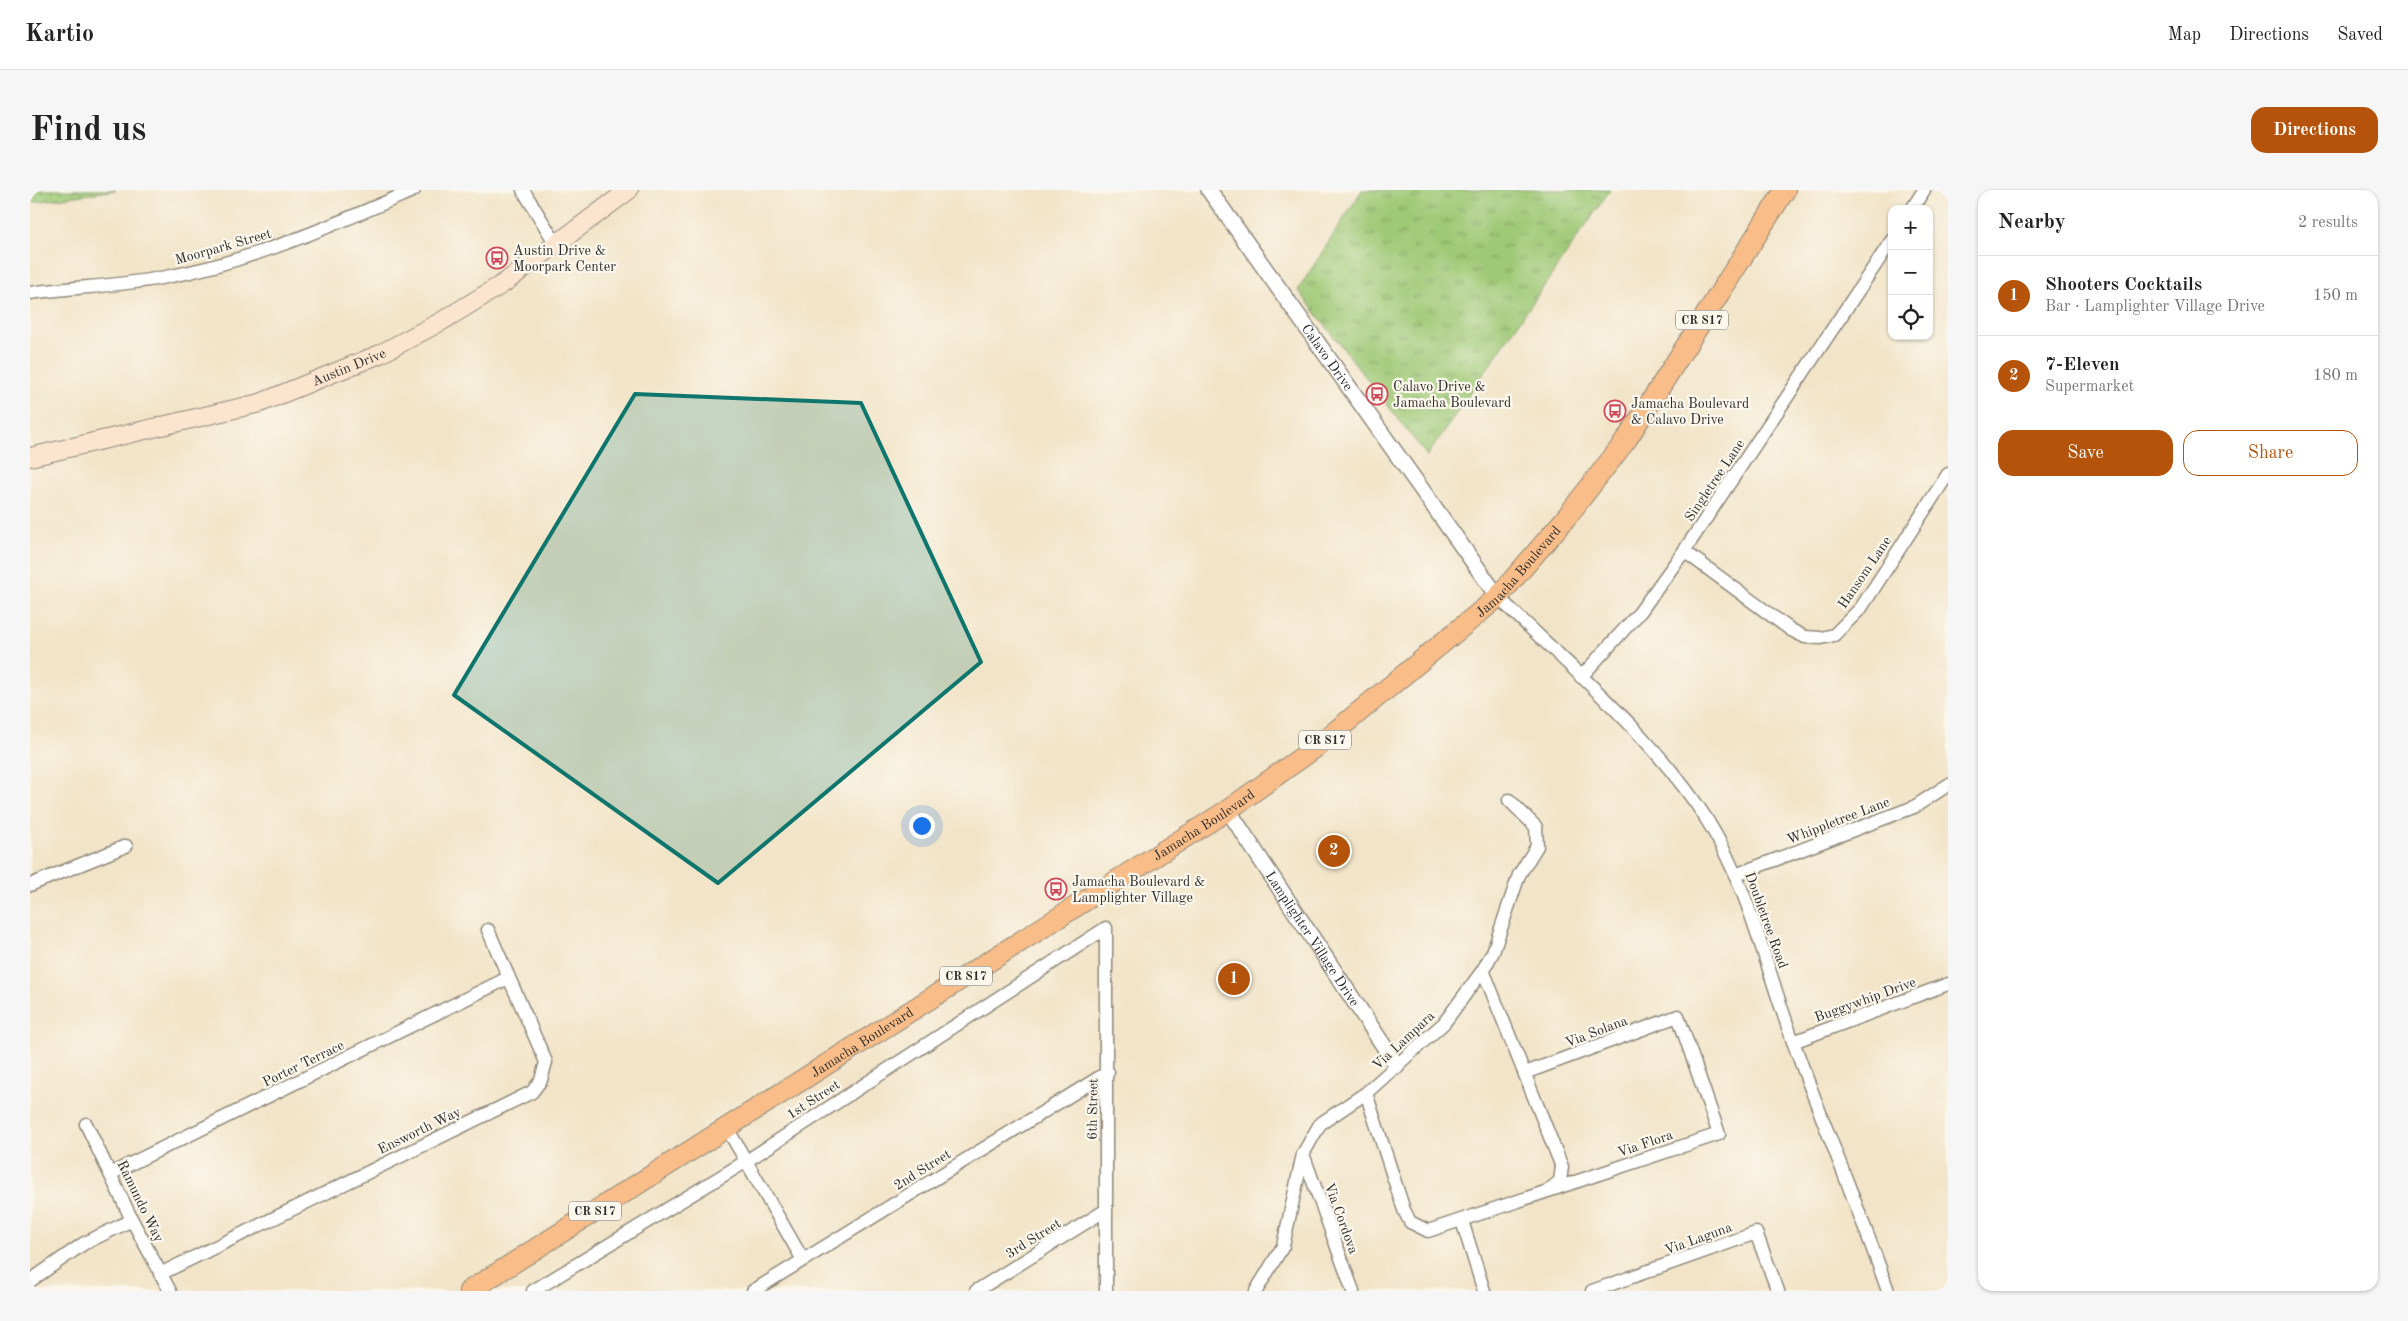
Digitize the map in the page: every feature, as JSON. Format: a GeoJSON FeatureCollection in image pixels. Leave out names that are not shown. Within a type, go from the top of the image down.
{"type":"FeatureCollection","features":[{"type":"Feature","properties":{"kind":"main road","name":"Austin Drive"},"geometry":{"type":"LineString","coordinates":[[30,457],[260,403],[380,354],[442,321],[504,283],[629,190]]}},
{"type":"Feature","properties":{"kind":"main road","name":"Jamacha Boulevard"},"geometry":{"type":"LineString","coordinates":[[469,1291],[1228,810],[1319,745],[1498,597],[1565,519],[1627,439],[1785,190]]}},
{"type":"Feature","properties":{"kind":"street","name":"Moorpark Street"},"geometry":{"type":"LineString","coordinates":[[30,293],[164,278],[259,254],[300,239],[414,190]]}},
{"type":"Feature","properties":{"kind":"street"},"geometry":{"type":"LineString","coordinates":[[524,190],[556,244]]}},
{"type":"Feature","properties":{"kind":"street","name":"Calavo Drive"},"geometry":{"type":"LineString","coordinates":[[1210,190],[1498,597]]}},
{"type":"Feature","properties":{"kind":"street"},"geometry":{"type":"LineString","coordinates":[[1915,205],[1924,190]]}},
{"type":"Feature","properties":{"kind":"street","name":"Singletree Lane"},"geometry":{"type":"LineString","coordinates":[[1581,677],[1640,612],[1684,551],[1888,246]]}},
{"type":"Feature","properties":{"kind":"street","name":"Hansom Lane"},"geometry":{"type":"LineString","coordinates":[[1684,551],[1791,630],[1805,637],[1821,638],[1834,635],[1861,608],[1948,474]]}},
{"type":"Feature","properties":{"kind":"street","name":"Doubletree Road"},"geometry":{"type":"LineString","coordinates":[[1498,597],[1581,677],[1679,780],[1706,820],[1735,875],[1748,905],[1793,1042],[1888,1291]]}},
{"type":"Feature","properties":{"kind":"street","name":"Whippletree Lane"},"geometry":{"type":"LineString","coordinates":[[1735,875],[1914,807],[1948,785]]}},
{"type":"Feature","properties":{"kind":"street","name":"Via Lampara"},"geometry":{"type":"LineString","coordinates":[[1256,1291],[1283,1246],[1304,1154],[1320,1124],[1366,1093],[1444,1023],[1484,970],[1493,952],[1519,875],[1537,846],[1536,827],[1510,800]]}},
{"type":"Feature","properties":{"kind":"street","name":"Lamplighter Village Drive"},"geometry":{"type":"LineString","coordinates":[[1228,810],[1397,1066]]}},
{"type":"Feature","properties":{"kind":"street"},"geometry":{"type":"LineString","coordinates":[[30,885],[126,846]]}},
{"type":"Feature","properties":{"kind":"street","name":"6th Street"},"geometry":{"type":"LineString","coordinates":[[1106,928],[1108,1072],[1106,1291]]}},
{"type":"Feature","properties":{"kind":"street","name":"1st Street"},"geometry":{"type":"LineString","coordinates":[[533,1291],[745,1162],[1106,928]]}},
{"type":"Feature","properties":{"kind":"street","name":"Ensworth Way"},"geometry":{"type":"LineString","coordinates":[[160,1274],[532,1092],[542,1080],[546,1062],[488,930]]}},
{"type":"Feature","properties":{"kind":"street"},"geometry":{"type":"LineString","coordinates":[[1484,970],[1562,1167],[1560,1181],[1548,1191]]}},
{"type":"Feature","properties":{"kind":"street","name":"Porter Terrace"},"geometry":{"type":"LineString","coordinates":[[110,1174],[508,978]]}},
{"type":"Feature","properties":{"kind":"street","name":"Buggywhip Drive"},"geometry":{"type":"LineString","coordinates":[[1793,1042],[1948,984]]}},
{"type":"Feature","properties":{"kind":"street","name":"Via Solana"},"geometry":{"type":"LineString","coordinates":[[1525,1074],[1678,1016]]}},
{"type":"Feature","properties":{"kind":"street","name":"Via Flora"},"geometry":{"type":"LineString","coordinates":[[1462,1221],[1719,1134],[1678,1016]]}},
{"type":"Feature","properties":{"kind":"street","name":"2nd Street"},"geometry":{"type":"LineString","coordinates":[[753,1291],[1108,1072]]}},
{"type":"Feature","properties":{"kind":"street"},"geometry":{"type":"LineString","coordinates":[[1366,1093],[1404,1210],[1410,1222],[1428,1231],[1462,1221],[1484,1291]]}},
{"type":"Feature","properties":{"kind":"street","name":"Ramundo Way"},"geometry":{"type":"LineString","coordinates":[[86,1124],[132,1220],[170,1291]]}},
{"type":"Feature","properties":{"kind":"street"},"geometry":{"type":"LineString","coordinates":[[727,1128],[803,1260]]}},
{"type":"Feature","properties":{"kind":"street","name":"Via Cordova"},"geometry":{"type":"LineString","coordinates":[[1304,1154],[1353,1291]]}},
{"type":"Feature","properties":{"kind":"street","name":"3rd Street"},"geometry":{"type":"LineString","coordinates":[[976,1291],[1106,1210]]}},
{"type":"Feature","properties":{"kind":"street"},"geometry":{"type":"LineString","coordinates":[[31,1278],[83,1244],[132,1220]]}},
{"type":"Feature","properties":{"kind":"street","name":"Via Laguna"},"geometry":{"type":"LineString","coordinates":[[1592,1291],[1756,1233],[1778,1291]]}},
{"type":"Feature","properties":{"kind":"highlighted area"},"geometry":{"type":"Polygon","coordinates":[[[635,394],[861,403],[981,662],[718,883],[454,695],[635,394]]]}},
{"type":"Feature","properties":{"kind":"green space"},"geometry":{"type":"Polygon","coordinates":[[[30,190],[116,190],[30,203],[30,190]]]}},
{"type":"Feature","properties":{"kind":"green space"},"geometry":{"type":"Polygon","coordinates":[[[1362,190],[1610,190],[1427,456],[1298,290],[1362,190]]]}},
{"type":"Feature","properties":{"kind":"place","name":"Austin Drive & Moorpark Center"},"geometry":{"type":"Point","coordinates":[497,258]}},
{"type":"Feature","properties":{"kind":"place","name":"Calavo Drive & Jamacha Boulevard"},"geometry":{"type":"Point","coordinates":[1377,394]}},
{"type":"Feature","properties":{"kind":"place","name":"Jamacha Boulevard & Calavo Drive"},"geometry":{"type":"Point","coordinates":[1615,411]}},
{"type":"Feature","properties":{"kind":"place","name":"7-Eleven"},"geometry":{"type":"Point","coordinates":[1334,851]}},
{"type":"Feature","properties":{"kind":"place","name":"Jamacha Boulevard & Lamplighter Village"},"geometry":{"type":"Point","coordinates":[1056,889]}},
{"type":"Feature","properties":{"kind":"place","name":"Shooters Cocktails"},"geometry":{"type":"Point","coordinates":[1234,979]}}]}
